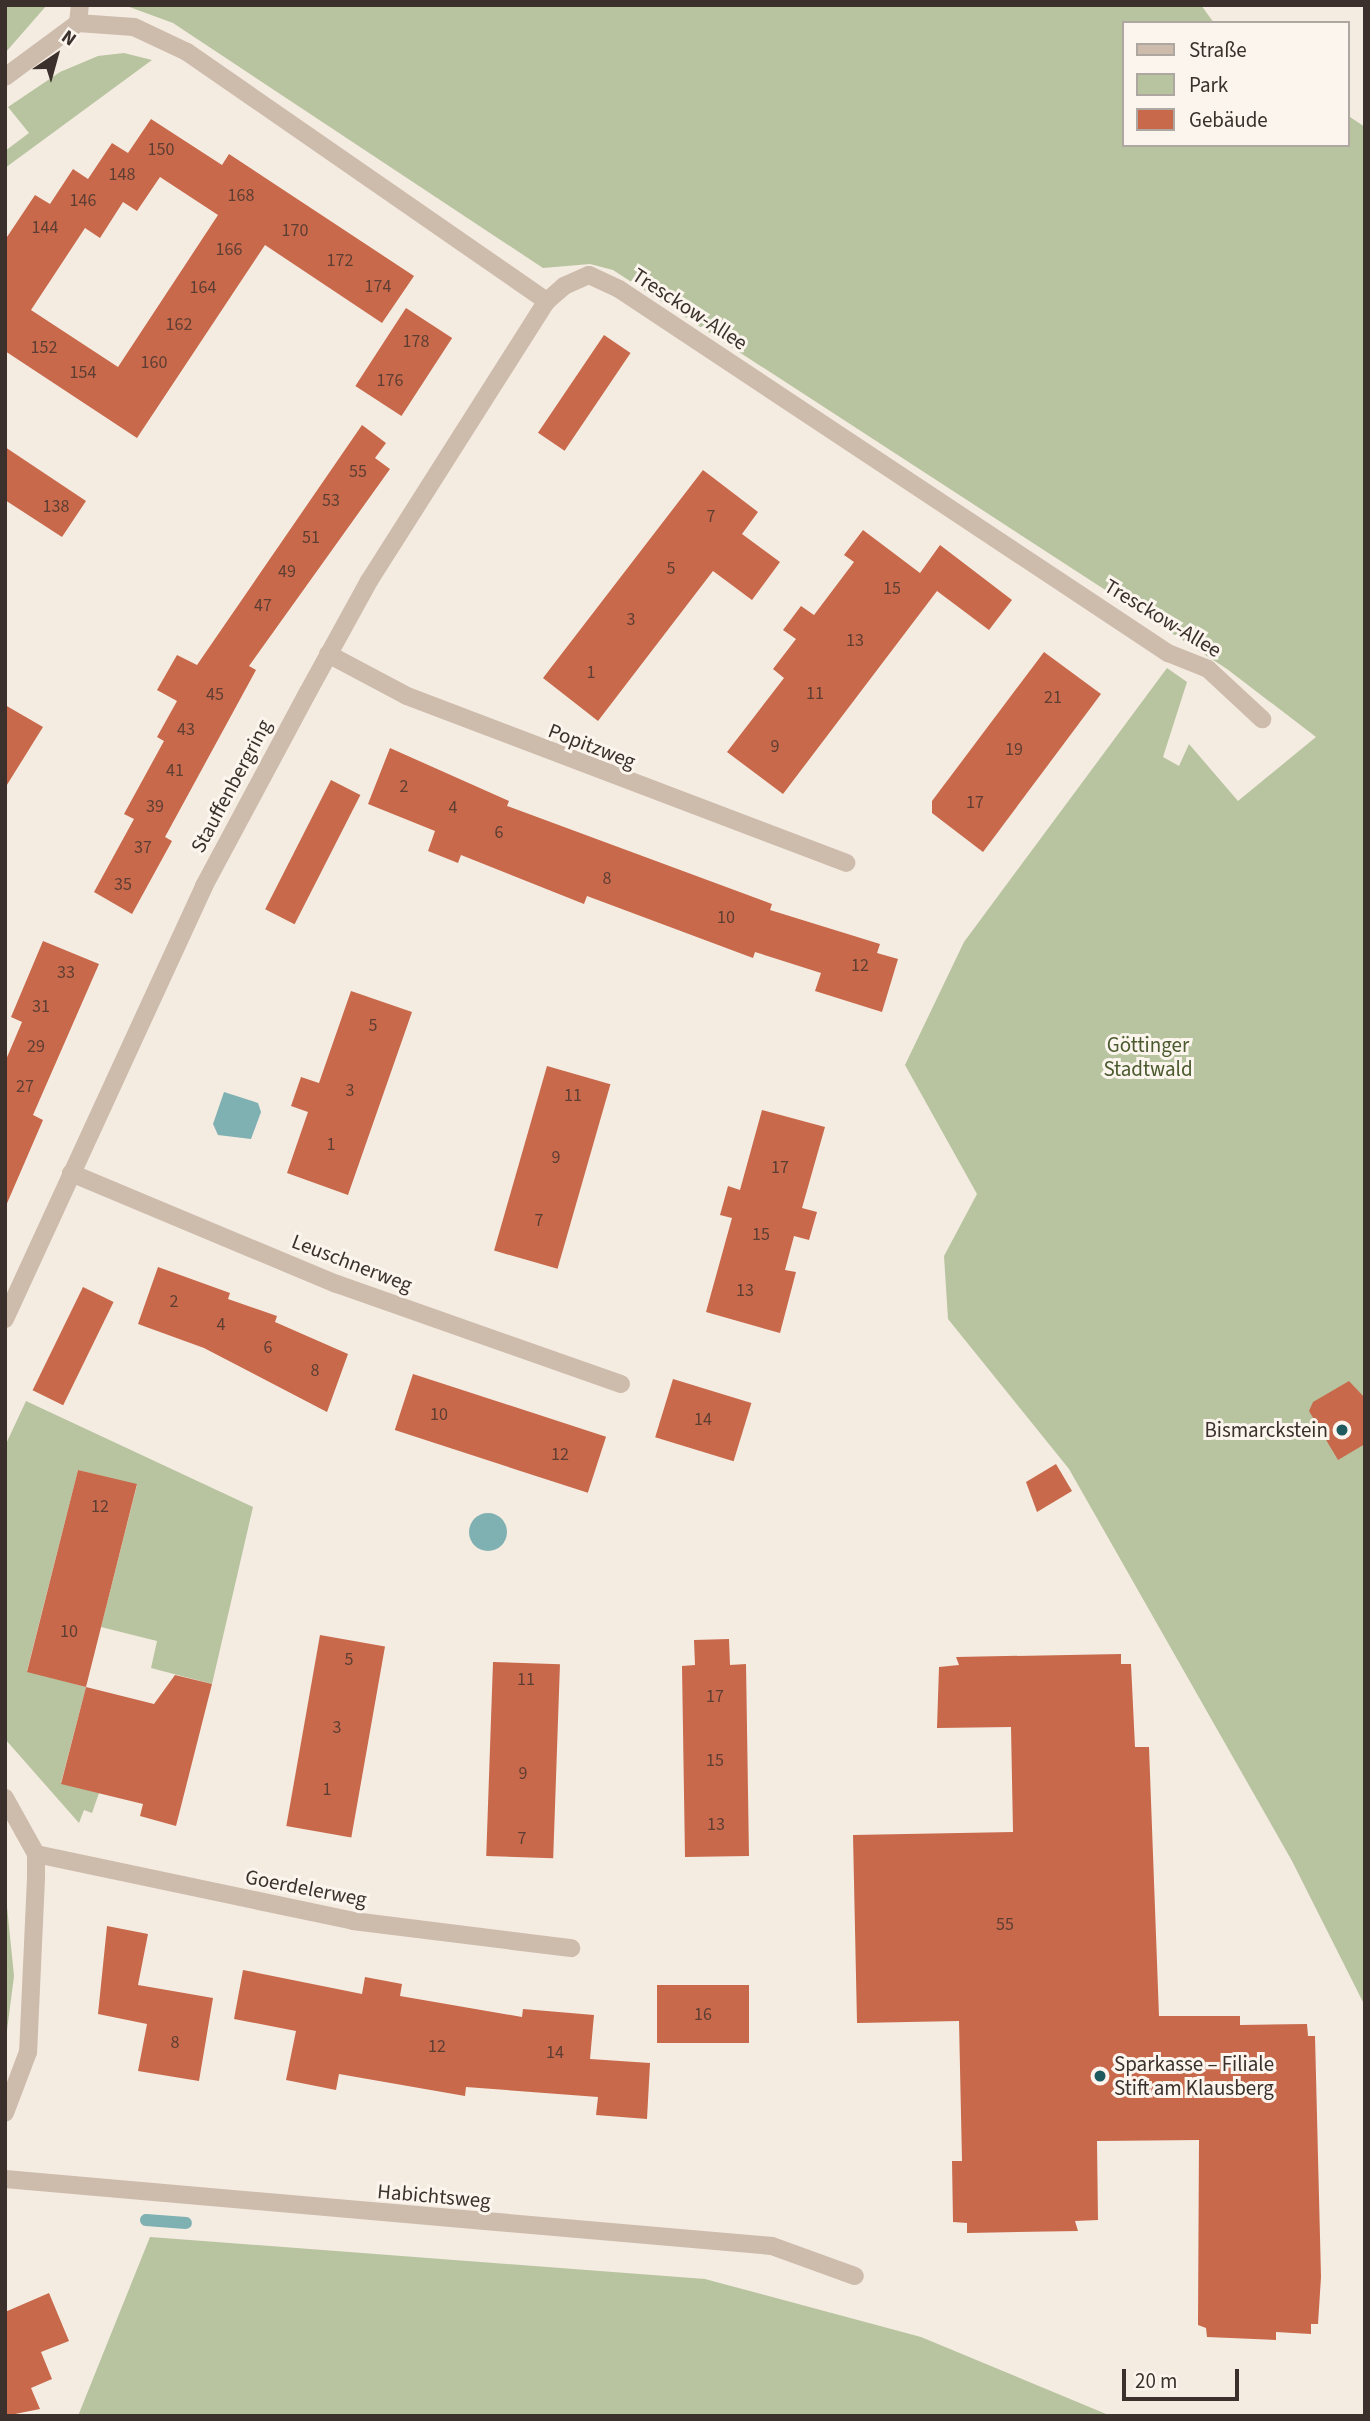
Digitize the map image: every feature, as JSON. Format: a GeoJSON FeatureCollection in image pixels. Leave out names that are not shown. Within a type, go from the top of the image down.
{"type":"FeatureCollection","features":[{"type":"Feature","properties":{"kind":"street"},"geometry":{"type":"LineString","coordinates":[[5,77],[79,14],[134,27],[187,51],[547,301]]}},
{"type":"Feature","properties":{"kind":"street","name":"Tresckow-Allee"},"geometry":{"type":"LineString","coordinates":[[547,301],[589,275],[619,289],[1168,653],[1208,669],[1262,719]]}},
{"type":"Feature","properties":{"kind":"street","name":"Stauffenbergring"},"geometry":{"type":"LineString","coordinates":[[5,1319],[204,886],[328,654],[547,301]]}},
{"type":"Feature","properties":{"kind":"street","name":"Popitzweg"},"geometry":{"type":"LineString","coordinates":[[328,654],[420,702],[846,863]]}},
{"type":"Feature","properties":{"kind":"street","name":"Leuschnerweg"},"geometry":{"type":"LineString","coordinates":[[71,1173],[337,1283],[621,1384]]}},
{"type":"Feature","properties":{"kind":"street"},"geometry":{"type":"LineString","coordinates":[[5,1798],[36,1854],[29,2052],[5,2113]]}},
{"type":"Feature","properties":{"kind":"street","name":"Goerdelerweg"},"geometry":{"type":"LineString","coordinates":[[36,1854],[366,1923],[571,1948]]}},
{"type":"Feature","properties":{"kind":"street","name":"Habichtsweg"},"geometry":{"type":"LineString","coordinates":[[5,2179],[772,2246],[855,2276]]}},
{"type":"Feature","properties":{"kind":"green space"},"geometry":{"type":"Polygon","coordinates":[[[5,5],[47,5],[5,53],[5,5]]]}},
{"type":"Feature","properties":{"kind":"green space","name":"Göttinger Stadtwald"},"geometry":{"type":"Polygon","coordinates":[[[124,5],[1201,5],[1213,21],[1122,21],[1122,147],[1349,147],[1349,116],[1365,127],[1365,2006],[1292,1861],[1069,1469],[948,1319],[944,1256],[977,1194],[905,1065],[964,942],[1167,668],[1187,682],[1163,757],[1179,766],[1189,744],[1238,801],[1316,737],[1227,669],[613,270],[590,264],[543,268],[173,23],[124,5]]]}},
{"type":"Feature","properties":{"kind":"green space"},"geometry":{"type":"Polygon","coordinates":[[[124,53],[152,60],[5,168],[5,151],[29,133],[8,107],[60,72],[98,56],[124,53]]]}},
{"type":"Feature","properties":{"kind":"green space"},"geometry":{"type":"Polygon","coordinates":[[[26,1401],[253,1507],[212,1684],[151,1668],[157,1641],[101,1627],[137,1485],[78,1470],[27,1671],[86,1687],[61,1783],[99,1793],[92,1813],[84,1810],[79,1823],[5,1739],[5,1446],[26,1401]]]}},
{"type":"Feature","properties":{"kind":"green space"},"geometry":{"type":"Polygon","coordinates":[[[5,1887],[14,1976],[5,2046],[5,1887]]]}},
{"type":"Feature","properties":{"kind":"green space"},"geometry":{"type":"Polygon","coordinates":[[[150,2237],[705,2279],[921,2337],[1111,2416],[78,2416],[150,2237]]]}},
{"type":"Feature","properties":{"kind":"water"},"geometry":{"type":"Polygon","coordinates":[[[224,1092],[258,1103],[261,1112],[251,1139],[218,1135],[213,1124],[224,1092]]]}},
{"type":"Feature","properties":{"kind":"water"},"geometry":{"type":"Polygon","coordinates":[[[488,1513],[502,1518],[507,1532],[502,1546],[488,1551],[474,1546],[469,1532],[474,1518],[488,1513]]]}},
{"type":"Feature","properties":{"kind":"building"},"geometry":{"type":"Polygon","coordinates":[[[151,119],[222,165],[229,154],[414,276],[382,323],[265,245],[137,438],[5,351],[5,240],[35,195],[50,204],[73,169],[88,179],[112,143],[128,153],[151,119]],[[160,177],[137,211],[123,202],[100,238],[85,228],[31,310],[118,367],[218,215],[160,177]]]}},
{"type":"Feature","properties":{"kind":"building"},"geometry":{"type":"Polygon","coordinates":[[[406,308],[452,338],[401,416],[355,386],[406,308]]]}},
{"type":"Feature","properties":{"kind":"building"},"geometry":{"type":"Polygon","coordinates":[[[604,335],[631,353],[565,451],[538,433],[604,335]]]}},
{"type":"Feature","properties":{"kind":"building"},"geometry":{"type":"Polygon","coordinates":[[[362,425],[386,443],[375,458],[390,469],[249,666],[256,670],[165,837],[172,841],[132,914],[94,892],[134,819],[124,814],[164,741],[157,737],[177,701],[157,690],[177,655],[197,665],[362,425]]]}},
{"type":"Feature","properties":{"kind":"building"},"geometry":{"type":"Polygon","coordinates":[[[5,447],[86,501],[62,537],[5,500],[5,447]]]}},
{"type":"Feature","properties":{"kind":"building"},"geometry":{"type":"Polygon","coordinates":[[[703,470],[758,512],[742,534],[780,562],[752,600],[713,571],[598,721],[543,678],[703,470]]]}},
{"type":"Feature","properties":{"kind":"building"},"geometry":{"type":"Polygon","coordinates":[[[863,530],[920,573],[940,545],[1012,600],[989,630],[937,591],[783,794],[727,752],[784,678],[773,669],[796,639],[783,630],[801,606],[814,615],[854,562],[844,555],[863,530]]]}},
{"type":"Feature","properties":{"kind":"building"},"geometry":{"type":"Polygon","coordinates":[[[1044,652],[1101,694],[983,852],[932,813],[932,801],[1044,652]]]}},
{"type":"Feature","properties":{"kind":"building"},"geometry":{"type":"Polygon","coordinates":[[[5,705],[43,727],[5,788],[5,705]]]}},
{"type":"Feature","properties":{"kind":"building"},"geometry":{"type":"Polygon","coordinates":[[[390,748],[509,801],[507,806],[772,904],[770,910],[880,944],[877,953],[898,959],[882,1012],[815,991],[821,973],[755,952],[753,958],[587,896],[584,904],[461,855],[458,863],[428,851],[435,831],[368,804],[390,748]]]}},
{"type":"Feature","properties":{"kind":"building"},"geometry":{"type":"Polygon","coordinates":[[[331,780],[360,795],[295,924],[265,909],[331,780]]]}},
{"type":"Feature","properties":{"kind":"building"},"geometry":{"type":"Polygon","coordinates":[[[43,941],[99,964],[33,1115],[43,1120],[5,1208],[5,1062],[22,1022],[11,1017],[43,941]]]}},
{"type":"Feature","properties":{"kind":"building"},"geometry":{"type":"Polygon","coordinates":[[[351,991],[412,1012],[348,1195],[287,1173],[308,1112],[291,1106],[301,1077],[319,1083],[351,991]]]}},
{"type":"Feature","properties":{"kind":"building"},"geometry":{"type":"Polygon","coordinates":[[[547,1066],[610,1084],[558,1269],[494,1251],[547,1066]]]}},
{"type":"Feature","properties":{"kind":"building"},"geometry":{"type":"Polygon","coordinates":[[[762,1110],[825,1127],[802,1208],[817,1212],[809,1240],[794,1236],[785,1270],[796,1272],[780,1333],[706,1312],[732,1218],[720,1215],[728,1186],[740,1190],[762,1110]]]}},
{"type":"Feature","properties":{"kind":"building"},"geometry":{"type":"Polygon","coordinates":[[[158,1267],[230,1293],[228,1299],[277,1316],[275,1322],[348,1354],[327,1412],[204,1348],[138,1324],[158,1267]]]}},
{"type":"Feature","properties":{"kind":"building"},"geometry":{"type":"Polygon","coordinates":[[[83,1287],[114,1302],[63,1405],[33,1390],[83,1287]]]}},
{"type":"Feature","properties":{"kind":"building"},"geometry":{"type":"Polygon","coordinates":[[[413,1374],[606,1437],[588,1493],[395,1430],[413,1374]]]}},
{"type":"Feature","properties":{"kind":"building"},"geometry":{"type":"Polygon","coordinates":[[[673,1379],[751,1403],[734,1461],[655,1437],[673,1379]]]}},
{"type":"Feature","properties":{"kind":"building","name":"Bismarckstein"},"geometry":{"type":"Polygon","coordinates":[[[1349,1381],[1365,1398],[1365,1444],[1338,1460],[1309,1411],[1313,1402],[1349,1381]]]}},
{"type":"Feature","properties":{"kind":"building"},"geometry":{"type":"Polygon","coordinates":[[[1056,1464],[1072,1491],[1037,1512],[1026,1482],[1056,1464]]]}},
{"type":"Feature","properties":{"kind":"building"},"geometry":{"type":"Polygon","coordinates":[[[78,1470],[137,1484],[86,1687],[27,1672],[78,1470]]]}},
{"type":"Feature","properties":{"kind":"building"},"geometry":{"type":"Polygon","coordinates":[[[320,1635],[385,1646],[351,1838],[286,1826],[320,1635]]]}},
{"type":"Feature","properties":{"kind":"building"},"geometry":{"type":"Polygon","coordinates":[[[729,1639],[730,1665],[746,1664],[749,1856],[685,1857],[682,1666],[695,1665],[694,1640],[729,1639]]]}},
{"type":"Feature","properties":{"kind":"building"},"geometry":{"type":"Polygon","coordinates":[[[1121,1654],[1121,1664],[1131,1664],[1135,1747],[1149,1747],[1159,2016],[1240,2016],[1240,2025],[1307,2024],[1308,2036],[1315,2036],[1321,2277],[1318,2324],[1311,2324],[1311,2334],[1276,2332],[1276,2340],[1207,2337],[1206,2328],[1198,2325],[1199,2140],[1097,2141],[1098,2220],[1075,2221],[1078,2231],[967,2233],[967,2223],[953,2222],[952,2161],[962,2161],[959,2021],[857,2023],[853,1835],[1013,1832],[1011,1727],[937,1728],[939,1667],[959,1665],[956,1657],[1121,1654]]]}},
{"type":"Feature","properties":{"kind":"building"},"geometry":{"type":"Polygon","coordinates":[[[493,1662],[560,1664],[553,1858],[486,1856],[493,1662]]]}},
{"type":"Feature","properties":{"kind":"building"},"geometry":{"type":"Polygon","coordinates":[[[175,1675],[212,1684],[176,1826],[140,1816],[143,1804],[61,1784],[86,1687],[154,1704],[175,1675]]]}},
{"type":"Feature","properties":{"kind":"building"},"geometry":{"type":"Polygon","coordinates":[[[107,1926],[148,1934],[138,1985],[213,1998],[199,2081],[138,2071],[147,2024],[98,2014],[107,1926]]]}},
{"type":"Feature","properties":{"kind":"building"},"geometry":{"type":"Polygon","coordinates":[[[243,1970],[362,1994],[365,1977],[402,1984],[400,1996],[522,2017],[523,2009],[594,2015],[590,2059],[650,2063],[647,2119],[596,2115],[598,2097],[466,2087],[465,2096],[339,2074],[336,2090],[286,2080],[296,2031],[234,2019],[243,1970]]]}},
{"type":"Feature","properties":{"kind":"building"},"geometry":{"type":"Polygon","coordinates":[[[657,1985],[749,1985],[749,2043],[657,2043],[657,1985]]]}},
{"type":"Feature","properties":{"kind":"building"},"geometry":{"type":"Polygon","coordinates":[[[49,2293],[69,2341],[41,2352],[52,2379],[31,2388],[40,2409],[5,2416],[5,2312],[49,2293]]]}},
{"type":"Feature","properties":{"kind":"waterway"},"geometry":{"type":"LineString","coordinates":[[146,2220],[186,2223]]}},
{"type":"Feature","properties":{"kind":"place","name":"Bismarckstein"},"geometry":{"type":"Point","coordinates":[1342,1430]}},
{"type":"Feature","properties":{"kind":"place","name":"Sparkasse – Filiale Stift am Klausberg"},"geometry":{"type":"Point","coordinates":[1100,2076]}}]}
